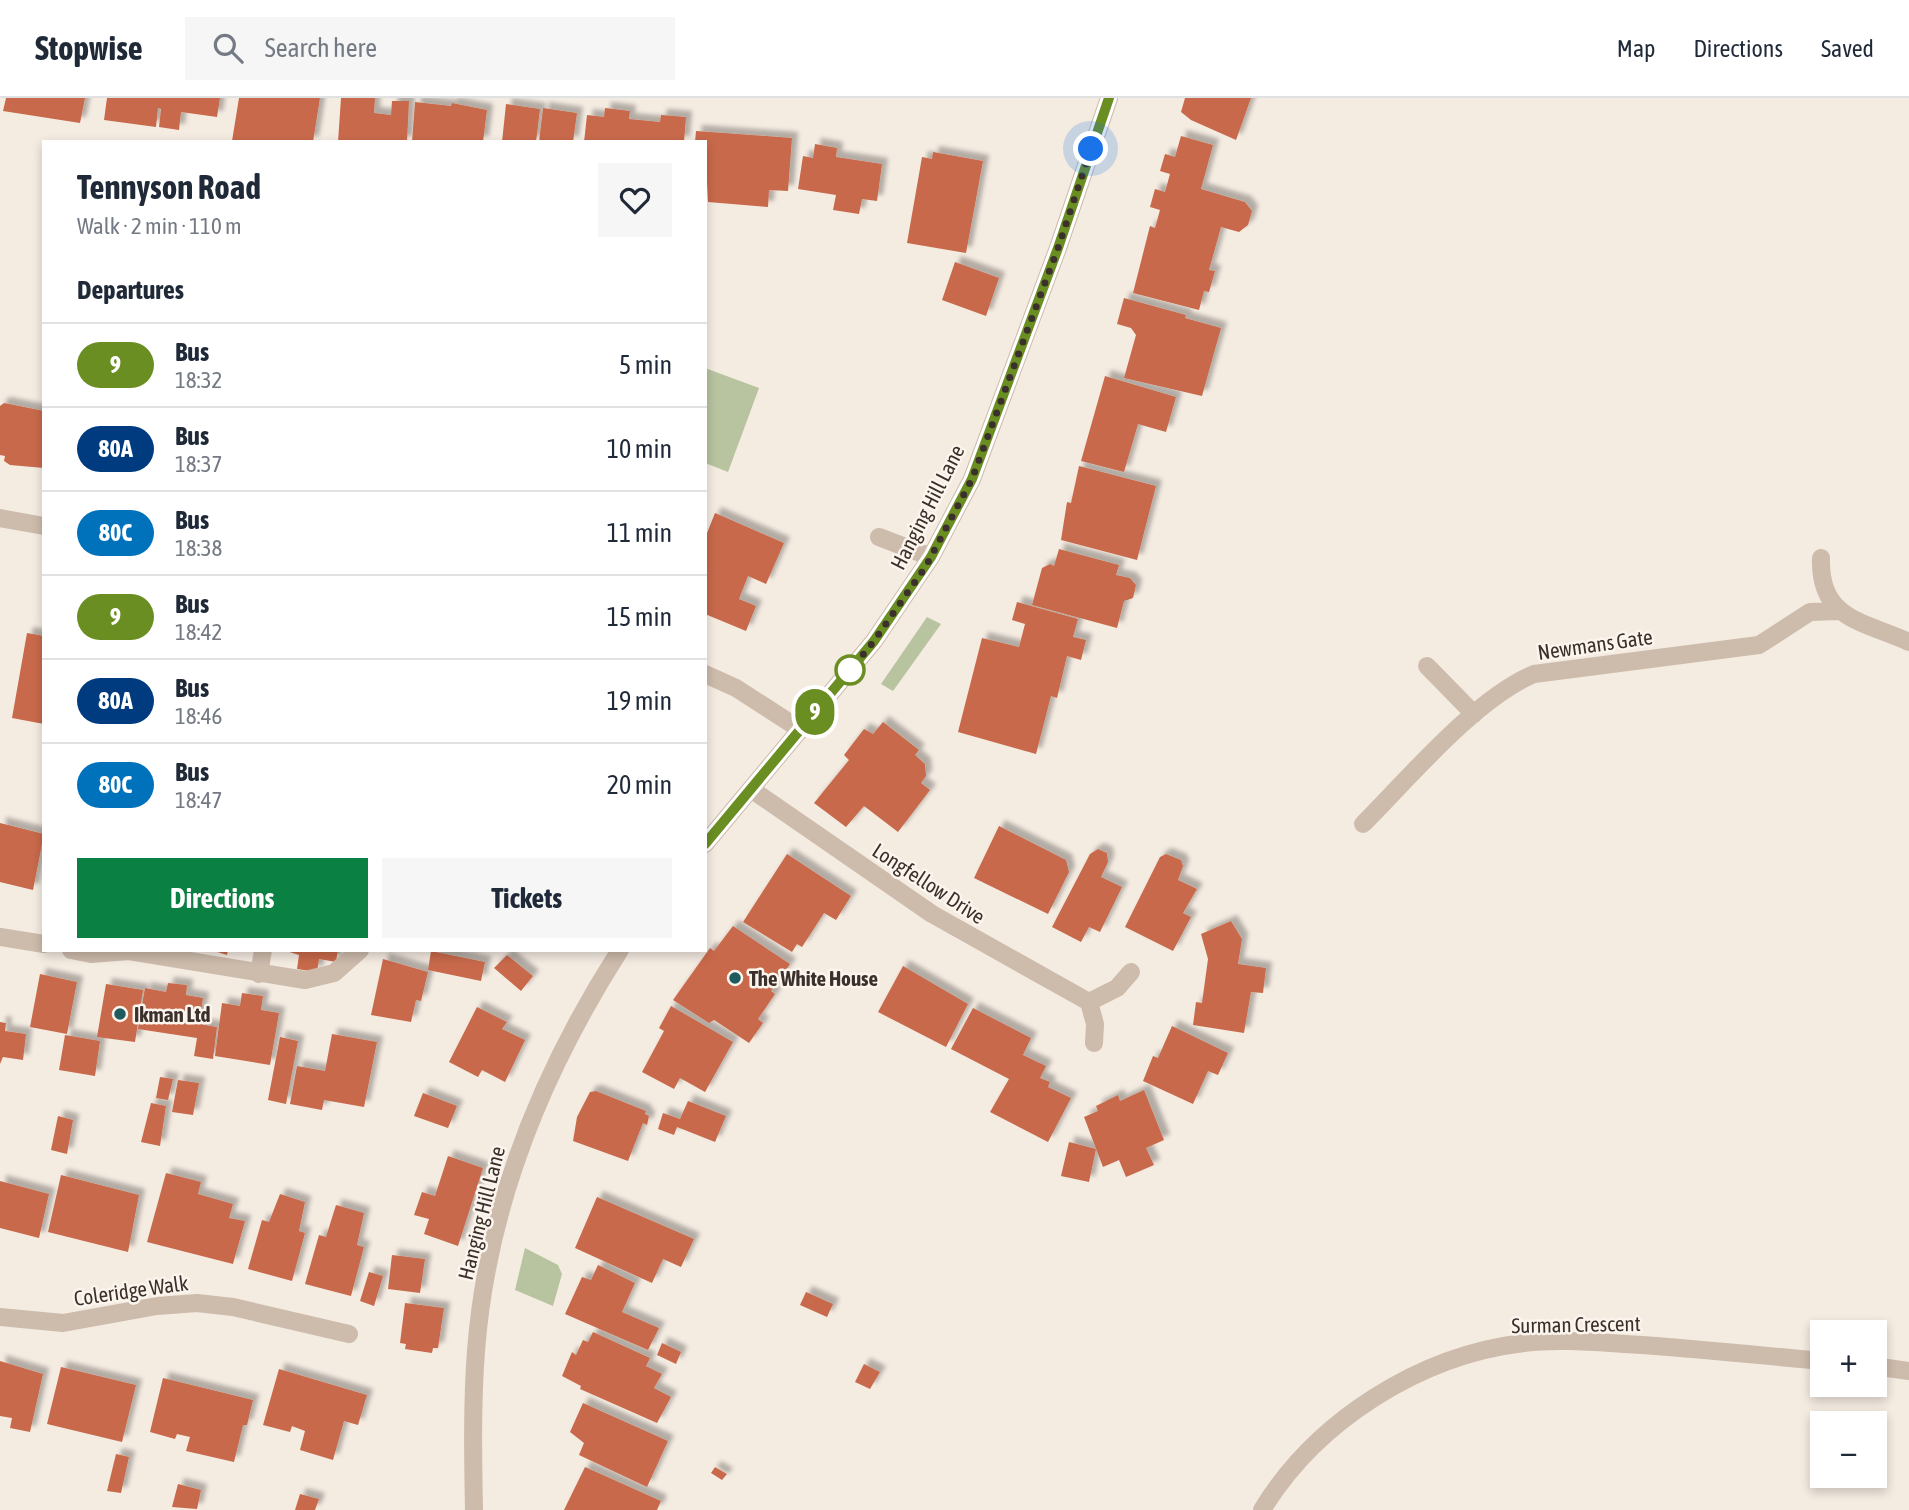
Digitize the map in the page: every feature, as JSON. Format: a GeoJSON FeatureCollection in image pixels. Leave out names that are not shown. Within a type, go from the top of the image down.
{"type":"FeatureCollection","features":[{"type":"Feature","properties":{"kind":"street","name":"Hanging Hill Lane"},"geometry":{"type":"LineString","coordinates":[[707,842],[874,641],[931,557],[972,479],[1058,248],[1105,99]]}},
{"type":"Feature","properties":{"kind":"street"},"geometry":{"type":"LineString","coordinates":[[0,518],[42,526]]}},
{"type":"Feature","properties":{"kind":"street"},"geometry":{"type":"LineString","coordinates":[[879,537],[931,557]]}},
{"type":"Feature","properties":{"kind":"street"},"geometry":{"type":"LineString","coordinates":[[1821,558],[1822,588],[1838,611],[1909,642]]}},
{"type":"Feature","properties":{"kind":"street","name":"Newmans Gate"},"geometry":{"type":"LineString","coordinates":[[1363,824],[1474,714],[1516,682],[1534,674],[1759,645],[1810,612],[1838,611]]}},
{"type":"Feature","properties":{"kind":"street"},"geometry":{"type":"LineString","coordinates":[[1427,666],[1474,714]]}},
{"type":"Feature","properties":{"kind":"street"},"geometry":{"type":"LineString","coordinates":[[707,675],[736,688],[801,730]]}},
{"type":"Feature","properties":{"kind":"street","name":"Longfellow Drive"},"geometry":{"type":"LineString","coordinates":[[751,789],[932,914],[1089,1002]]}},
{"type":"Feature","properties":{"kind":"street"},"geometry":{"type":"LineString","coordinates":[[0,937],[42,944]]}},
{"type":"Feature","properties":{"kind":"street"},"geometry":{"type":"LineString","coordinates":[[81,952],[116,952]]}},
{"type":"Feature","properties":{"kind":"street"},"geometry":{"type":"LineString","coordinates":[[135,952],[306,981],[341,968],[358,952]]}},
{"type":"Feature","properties":{"kind":"street"},"geometry":{"type":"LineString","coordinates":[[259,974],[263,952]]}},
{"type":"Feature","properties":{"kind":"street","name":"Hanging Hill Lane"},"geometry":{"type":"LineString","coordinates":[[474,1510],[476,1349],[499,1213],[516,1156],[548,1076],[619,952]]}},
{"type":"Feature","properties":{"kind":"street"},"geometry":{"type":"LineString","coordinates":[[1094,1043],[1095,1024],[1089,1002],[1117,988],[1132,972]]}},
{"type":"Feature","properties":{"kind":"street","name":"Coleridge Walk"},"geometry":{"type":"LineString","coordinates":[[0,1317],[63,1323],[157,1306],[197,1303],[233,1307],[349,1334]]}},
{"type":"Feature","properties":{"kind":"street","name":"Surman Crescent"},"geometry":{"type":"LineString","coordinates":[[1262,1510],[1294,1466],[1337,1424],[1391,1388],[1450,1359],[1524,1343],[1594,1342],[1810,1360]]}},
{"type":"Feature","properties":{"kind":"street"},"geometry":{"type":"LineString","coordinates":[[1887,1368],[1909,1371]]}},
{"type":"Feature","properties":{"kind":"green space"},"geometry":{"type":"Polygon","coordinates":[[[707,369],[759,388],[728,472],[707,464],[707,369]]]}},
{"type":"Feature","properties":{"kind":"green space"},"geometry":{"type":"Polygon","coordinates":[[[927,617],[941,624],[893,691],[881,684],[927,617]]]}},
{"type":"Feature","properties":{"kind":"green space"},"geometry":{"type":"Polygon","coordinates":[[[525,1248],[558,1265],[562,1274],[553,1306],[515,1290],[525,1248]]]}},
{"type":"Feature","properties":{"kind":"building"},"geometry":{"type":"Polygon","coordinates":[[[6,98],[85,98],[80,123],[3,111],[6,98]]]}},
{"type":"Feature","properties":{"kind":"building"},"geometry":{"type":"Polygon","coordinates":[[[107,98],[220,98],[217,117],[181,112],[179,130],[159,127],[161,109],[158,108],[156,127],[104,120],[107,98]]]}},
{"type":"Feature","properties":{"kind":"building"},"geometry":{"type":"Polygon","coordinates":[[[239,98],[320,98],[313,140],[232,140],[239,98]]]}},
{"type":"Feature","properties":{"kind":"building"},"geometry":{"type":"Polygon","coordinates":[[[341,98],[375,98],[374,113],[391,115],[392,101],[409,101],[407,140],[338,140],[341,98]]]}},
{"type":"Feature","properties":{"kind":"building"},"geometry":{"type":"Polygon","coordinates":[[[1185,98],[1251,98],[1236,140],[1191,120],[1181,112],[1185,98]]]}},
{"type":"Feature","properties":{"kind":"building"},"geometry":{"type":"Polygon","coordinates":[[[415,102],[451,106],[452,103],[487,110],[483,140],[412,140],[415,102]]]}},
{"type":"Feature","properties":{"kind":"building"},"geometry":{"type":"Polygon","coordinates":[[[506,104],[540,109],[536,140],[502,140],[506,104]]]}},
{"type":"Feature","properties":{"kind":"building"},"geometry":{"type":"Polygon","coordinates":[[[543,108],[577,113],[573,140],[539,140],[543,108]]]}},
{"type":"Feature","properties":{"kind":"building"},"geometry":{"type":"Polygon","coordinates":[[[605,108],[630,111],[629,119],[660,122],[661,115],[686,117],[684,140],[584,140],[587,115],[604,117],[605,108]]]}},
{"type":"Feature","properties":{"kind":"building"},"geometry":{"type":"Polygon","coordinates":[[[696,131],[792,138],[788,191],[769,190],[768,207],[708,202],[707,140],[695,140],[696,131]]]}},
{"type":"Feature","properties":{"kind":"building"},"geometry":{"type":"Polygon","coordinates":[[[1181,136],[1213,145],[1201,189],[1245,202],[1252,211],[1248,225],[1239,232],[1221,227],[1209,270],[1215,271],[1209,292],[1204,291],[1199,310],[1133,293],[1150,226],[1155,228],[1160,210],[1150,207],[1155,189],[1165,192],[1170,174],[1160,171],[1165,154],[1175,157],[1181,136]]]}},
{"type":"Feature","properties":{"kind":"building"},"geometry":{"type":"Polygon","coordinates":[[[815,144],[837,148],[836,157],[882,164],[877,201],[862,199],[859,214],[833,210],[836,195],[798,189],[803,156],[813,158],[815,144]]]}},
{"type":"Feature","properties":{"kind":"building"},"geometry":{"type":"Polygon","coordinates":[[[933,152],[983,161],[966,253],[907,243],[922,157],[932,159],[933,152]]]}},
{"type":"Feature","properties":{"kind":"building"},"geometry":{"type":"Polygon","coordinates":[[[955,262],[999,278],[986,316],[942,300],[955,262]]]}},
{"type":"Feature","properties":{"kind":"building"},"geometry":{"type":"Polygon","coordinates":[[[1124,298],[1221,328],[1202,396],[1124,378],[1136,335],[1131,328],[1117,324],[1124,298]]]}},
{"type":"Feature","properties":{"kind":"building"},"geometry":{"type":"Polygon","coordinates":[[[1105,376],[1176,397],[1166,432],[1138,424],[1124,472],[1081,461],[1105,376]]]}},
{"type":"Feature","properties":{"kind":"building"},"geometry":{"type":"Polygon","coordinates":[[[4,403],[42,411],[42,468],[10,465],[4,461],[5,456],[0,455],[0,406],[4,403]]]}},
{"type":"Feature","properties":{"kind":"building"},"geometry":{"type":"Polygon","coordinates":[[[1079,466],[1156,486],[1137,560],[1061,540],[1067,502],[1071,503],[1079,466]]]}},
{"type":"Feature","properties":{"kind":"building"},"geometry":{"type":"Polygon","coordinates":[[[715,513],[784,543],[766,584],[748,576],[739,599],[756,606],[746,631],[707,615],[707,533],[715,513]]]}},
{"type":"Feature","properties":{"kind":"building"},"geometry":{"type":"Polygon","coordinates":[[[1059,549],[1119,565],[1116,575],[1130,578],[1136,585],[1133,598],[1124,601],[1117,628],[1032,605],[1042,568],[1050,564],[1054,566],[1059,549]]]}},
{"type":"Feature","properties":{"kind":"building"},"geometry":{"type":"Polygon","coordinates":[[[1017,602],[1078,619],[1073,637],[1086,640],[1081,660],[1067,656],[1057,698],[1051,696],[1036,754],[958,732],[982,638],[1019,647],[1025,624],[1012,620],[1017,602]]]}},
{"type":"Feature","properties":{"kind":"building"},"geometry":{"type":"Polygon","coordinates":[[[27,633],[42,636],[42,724],[12,718],[27,633]]]}},
{"type":"Feature","properties":{"kind":"building"},"geometry":{"type":"Polygon","coordinates":[[[883,722],[919,750],[915,755],[925,764],[926,776],[921,783],[930,790],[898,832],[864,806],[846,827],[814,803],[849,760],[844,755],[864,729],[873,734],[883,722]]]}},
{"type":"Feature","properties":{"kind":"building"},"geometry":{"type":"Polygon","coordinates":[[[0,823],[42,834],[33,890],[0,882],[0,823]]]}},
{"type":"Feature","properties":{"kind":"building"},"geometry":{"type":"Polygon","coordinates":[[[999,826],[1066,860],[1069,872],[1048,914],[974,878],[999,826]]]}},
{"type":"Feature","properties":{"kind":"building"},"geometry":{"type":"Polygon","coordinates":[[[1098,849],[1107,853],[1108,862],[1101,877],[1122,887],[1100,932],[1089,927],[1081,942],[1052,927],[1090,854],[1098,849]]]}},
{"type":"Feature","properties":{"kind":"building"},"geometry":{"type":"Polygon","coordinates":[[[787,854],[851,896],[836,920],[824,913],[802,947],[797,944],[792,952],[743,922],[787,854]]]}},
{"type":"Feature","properties":{"kind":"building"},"geometry":{"type":"Polygon","coordinates":[[[1166,854],[1181,860],[1183,866],[1178,880],[1197,889],[1183,913],[1191,917],[1173,951],[1125,927],[1160,857],[1166,854]]]}},
{"type":"Feature","properties":{"kind":"building"},"geometry":{"type":"Polygon","coordinates":[[[1231,921],[1242,939],[1238,964],[1266,968],[1263,993],[1251,992],[1244,1033],[1193,1025],[1196,1002],[1202,1003],[1208,959],[1201,934],[1231,921]]]}},
{"type":"Feature","properties":{"kind":"building","name":"The White House"},"geometry":{"type":"Polygon","coordinates":[[[733,926],[790,964],[771,991],[775,994],[758,1019],[763,1023],[749,1043],[714,1020],[709,1023],[673,1000],[710,948],[714,951],[733,926]]]}},
{"type":"Feature","properties":{"kind":"building"},"geometry":{"type":"Polygon","coordinates":[[[289,952],[338,952],[336,962],[319,959],[317,972],[297,969],[299,955],[289,952]]]}},
{"type":"Feature","properties":{"kind":"building"},"geometry":{"type":"Polygon","coordinates":[[[431,952],[485,962],[481,981],[428,970],[431,952]]]}},
{"type":"Feature","properties":{"kind":"building"},"geometry":{"type":"Polygon","coordinates":[[[507,955],[533,976],[521,991],[494,968],[507,955]]]}},
{"type":"Feature","properties":{"kind":"building"},"geometry":{"type":"Polygon","coordinates":[[[383,959],[428,972],[421,1001],[416,1000],[411,1022],[371,1015],[383,959]]]}},
{"type":"Feature","properties":{"kind":"building"},"geometry":{"type":"Polygon","coordinates":[[[903,966],[968,1004],[946,1047],[878,1012],[903,966]]]}},
{"type":"Feature","properties":{"kind":"building"},"geometry":{"type":"Polygon","coordinates":[[[40,974],[77,982],[67,1034],[30,1027],[40,974]]]}},
{"type":"Feature","properties":{"kind":"building"},"geometry":{"type":"Polygon","coordinates":[[[168,983],[187,985],[186,995],[203,998],[199,1024],[217,1027],[213,1059],[194,1056],[197,1038],[138,1029],[145,988],[166,992],[168,983]]]}},
{"type":"Feature","properties":{"kind":"building","name":"Ikman Ltd"},"geometry":{"type":"Polygon","coordinates":[[[106,984],[143,990],[135,1042],[97,1037],[106,984]]]}},
{"type":"Feature","properties":{"kind":"building"},"geometry":{"type":"Polygon","coordinates":[[[242,993],[263,996],[261,1010],[279,1013],[270,1065],[215,1056],[222,1003],[240,1006],[242,993]]]}},
{"type":"Feature","properties":{"kind":"building"},"geometry":{"type":"Polygon","coordinates":[[[671,1006],[733,1042],[705,1092],[680,1078],[674,1089],[642,1072],[664,1031],[659,1028],[671,1006]]]}},
{"type":"Feature","properties":{"kind":"building"},"geometry":{"type":"Polygon","coordinates":[[[477,1007],[507,1022],[502,1029],[525,1040],[505,1082],[482,1070],[478,1077],[449,1062],[477,1007]]]}},
{"type":"Feature","properties":{"kind":"building"},"geometry":{"type":"Polygon","coordinates":[[[973,1008],[1031,1038],[1023,1055],[1046,1066],[1040,1078],[1050,1082],[1048,1087],[1071,1098],[1048,1142],[990,1112],[1009,1079],[951,1049],[973,1008]]]}},
{"type":"Feature","properties":{"kind":"building"},"geometry":{"type":"Polygon","coordinates":[[[0,1022],[6,1023],[5,1031],[26,1034],[23,1060],[3,1057],[0,1064],[0,1022]]]}},
{"type":"Feature","properties":{"kind":"building"},"geometry":{"type":"Polygon","coordinates":[[[1172,1026],[1228,1053],[1218,1075],[1208,1071],[1193,1104],[1143,1081],[1153,1056],[1158,1058],[1172,1026]]]}},
{"type":"Feature","properties":{"kind":"building"},"geometry":{"type":"Polygon","coordinates":[[[332,1034],[377,1042],[364,1107],[324,1100],[322,1110],[290,1104],[297,1066],[325,1071],[332,1034]]]}},
{"type":"Feature","properties":{"kind":"building"},"geometry":{"type":"Polygon","coordinates":[[[65,1035],[100,1041],[95,1076],[59,1070],[65,1035]]]}},
{"type":"Feature","properties":{"kind":"building"},"geometry":{"type":"Polygon","coordinates":[[[280,1037],[298,1041],[286,1104],[268,1100],[280,1037]]]}},
{"type":"Feature","properties":{"kind":"building"},"geometry":{"type":"Polygon","coordinates":[[[160,1077],[173,1079],[168,1100],[156,1098],[160,1077]]]}},
{"type":"Feature","properties":{"kind":"building"},"geometry":{"type":"Polygon","coordinates":[[[178,1080],[199,1083],[193,1115],[172,1112],[178,1080]]]}},
{"type":"Feature","properties":{"kind":"building"},"geometry":{"type":"Polygon","coordinates":[[[1144,1090],[1164,1140],[1146,1148],[1154,1165],[1126,1177],[1119,1160],[1103,1167],[1084,1117],[1098,1111],[1096,1106],[1118,1095],[1120,1101],[1144,1090]]]}},
{"type":"Feature","properties":{"kind":"building"},"geometry":{"type":"Polygon","coordinates":[[[596,1091],[646,1111],[645,1114],[649,1116],[647,1125],[643,1123],[628,1161],[573,1141],[577,1117],[590,1092],[596,1091]]]}},
{"type":"Feature","properties":{"kind":"building"},"geometry":{"type":"Polygon","coordinates":[[[423,1093],[457,1106],[448,1128],[414,1116],[423,1093]]]}},
{"type":"Feature","properties":{"kind":"building"},"geometry":{"type":"Polygon","coordinates":[[[688,1101],[726,1116],[715,1142],[677,1127],[674,1135],[658,1129],[663,1113],[680,1119],[688,1101]]]}},
{"type":"Feature","properties":{"kind":"building"},"geometry":{"type":"Polygon","coordinates":[[[151,1103],[166,1106],[160,1146],[141,1142],[151,1103]]]}},
{"type":"Feature","properties":{"kind":"building"},"geometry":{"type":"Polygon","coordinates":[[[58,1116],[73,1120],[67,1154],[51,1150],[58,1116]]]}},
{"type":"Feature","properties":{"kind":"building"},"geometry":{"type":"Polygon","coordinates":[[[1069,1142],[1096,1149],[1089,1182],[1061,1176],[1069,1142]]]}},
{"type":"Feature","properties":{"kind":"building"},"geometry":{"type":"Polygon","coordinates":[[[448,1156],[483,1168],[458,1246],[424,1234],[429,1219],[414,1215],[422,1192],[435,1196],[448,1156]]]}},
{"type":"Feature","properties":{"kind":"building"},"geometry":{"type":"Polygon","coordinates":[[[166,1173],[201,1182],[198,1194],[233,1204],[229,1218],[245,1221],[233,1264],[147,1242],[166,1173]]]}},
{"type":"Feature","properties":{"kind":"building"},"geometry":{"type":"Polygon","coordinates":[[[61,1175],[139,1195],[128,1252],[48,1232],[61,1175]]]}},
{"type":"Feature","properties":{"kind":"building"},"geometry":{"type":"Polygon","coordinates":[[[0,1181],[49,1194],[39,1238],[0,1228],[0,1181]]]}},
{"type":"Feature","properties":{"kind":"building"},"geometry":{"type":"Polygon","coordinates":[[[280,1194],[305,1202],[299,1231],[305,1233],[292,1281],[248,1269],[262,1220],[269,1222],[280,1194]]]}},
{"type":"Feature","properties":{"kind":"building"},"geometry":{"type":"Polygon","coordinates":[[[597,1197],[694,1239],[681,1267],[663,1259],[652,1283],[575,1248],[597,1197]]]}},
{"type":"Feature","properties":{"kind":"building"},"geometry":{"type":"Polygon","coordinates":[[[336,1205],[364,1213],[357,1245],[364,1247],[351,1296],[305,1284],[319,1235],[326,1237],[336,1205]]]}},
{"type":"Feature","properties":{"kind":"building"},"geometry":{"type":"Polygon","coordinates":[[[392,1255],[425,1259],[420,1293],[388,1289],[392,1255]]]}},
{"type":"Feature","properties":{"kind":"building"},"geometry":{"type":"Polygon","coordinates":[[[598,1265],[635,1283],[622,1312],[659,1328],[648,1350],[565,1314],[582,1277],[591,1280],[598,1265]]]}},
{"type":"Feature","properties":{"kind":"building"},"geometry":{"type":"Polygon","coordinates":[[[369,1272],[383,1276],[374,1306],[360,1301],[369,1272]]]}},
{"type":"Feature","properties":{"kind":"building"},"geometry":{"type":"Polygon","coordinates":[[[806,1292],[833,1304],[827,1317],[800,1305],[806,1292]]]}},
{"type":"Feature","properties":{"kind":"building"},"geometry":{"type":"Polygon","coordinates":[[[405,1303],[444,1308],[438,1348],[433,1348],[432,1353],[405,1349],[406,1344],[400,1343],[405,1303]]]}},
{"type":"Feature","properties":{"kind":"building"},"geometry":{"type":"Polygon","coordinates":[[[593,1332],[650,1358],[646,1366],[662,1374],[654,1388],[671,1397],[657,1423],[580,1389],[581,1386],[562,1376],[572,1352],[576,1355],[583,1340],[588,1342],[593,1332]]]}},
{"type":"Feature","properties":{"kind":"building"},"geometry":{"type":"Polygon","coordinates":[[[662,1343],[681,1352],[676,1364],[657,1355],[662,1343]]]}},
{"type":"Feature","properties":{"kind":"building"},"geometry":{"type":"Polygon","coordinates":[[[0,1361],[43,1374],[30,1432],[10,1428],[12,1418],[0,1416],[0,1361]]]}},
{"type":"Feature","properties":{"kind":"building"},"geometry":{"type":"Polygon","coordinates":[[[864,1364],[880,1372],[870,1389],[855,1382],[864,1364]]]}},
{"type":"Feature","properties":{"kind":"building"},"geometry":{"type":"Polygon","coordinates":[[[61,1367],[136,1385],[122,1442],[47,1424],[61,1367]]]}},
{"type":"Feature","properties":{"kind":"building"},"geometry":{"type":"Polygon","coordinates":[[[279,1369],[367,1395],[358,1425],[344,1421],[333,1460],[300,1450],[305,1431],[292,1426],[290,1432],[263,1425],[279,1369]]]}},
{"type":"Feature","properties":{"kind":"building"},"geometry":{"type":"Polygon","coordinates":[[[163,1378],[253,1400],[247,1425],[243,1425],[234,1462],[186,1451],[190,1437],[177,1434],[175,1439],[150,1432],[163,1378]]]}},
{"type":"Feature","properties":{"kind":"building"},"geometry":{"type":"Polygon","coordinates":[[[583,1403],[668,1441],[647,1487],[579,1455],[584,1443],[570,1432],[583,1403]]]}},
{"type":"Feature","properties":{"kind":"building"},"geometry":{"type":"Polygon","coordinates":[[[116,1454],[129,1457],[121,1493],[107,1491],[116,1454]]]}},
{"type":"Feature","properties":{"kind":"building"},"geometry":{"type":"Polygon","coordinates":[[[585,1467],[661,1501],[657,1510],[564,1510],[585,1467]]]}},
{"type":"Feature","properties":{"kind":"building"},"geometry":{"type":"Polygon","coordinates":[[[715,1467],[727,1474],[722,1480],[711,1473],[715,1467]]]}},
{"type":"Feature","properties":{"kind":"building"},"geometry":{"type":"Polygon","coordinates":[[[178,1484],[201,1490],[197,1509],[172,1507],[178,1484]]]}},
{"type":"Feature","properties":{"kind":"building"},"geometry":{"type":"Polygon","coordinates":[[[300,1494],[319,1499],[315,1510],[295,1510],[300,1494]]]}},
{"type":"Feature","properties":{"kind":"bus line","name":"9"},"geometry":{"type":"LineString","coordinates":[[707,842],[874,641],[931,557],[972,479],[1058,248],[1109,98]]}},
{"type":"Feature","properties":{"kind":"place","name":"The White House"},"geometry":{"type":"Point","coordinates":[735,978]}},
{"type":"Feature","properties":{"kind":"place","name":"Ikman Ltd"},"geometry":{"type":"Point","coordinates":[120,1014]}},
{"type":"Feature","properties":{"kind":"route"},"geometry":{"type":"LineString","coordinates":[[850,670],[845,677],[874,641],[926,566],[972,479],[1058,248],[1091,149]]}}]}
